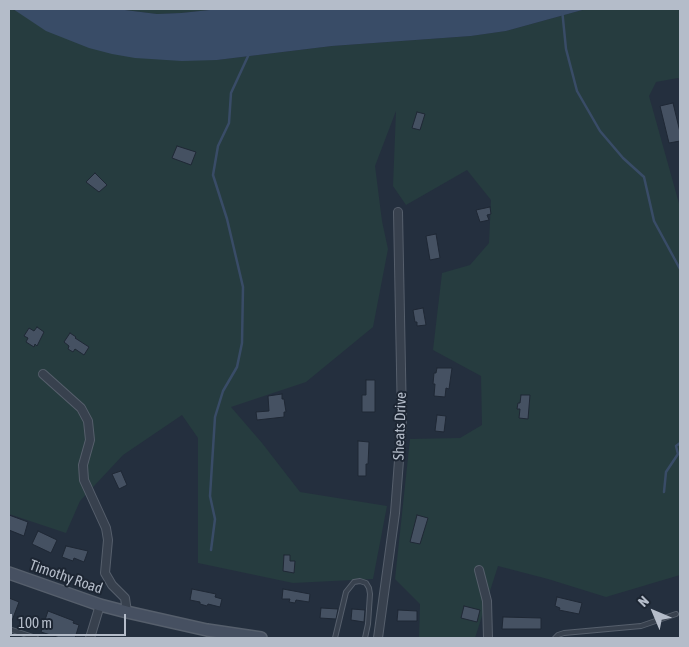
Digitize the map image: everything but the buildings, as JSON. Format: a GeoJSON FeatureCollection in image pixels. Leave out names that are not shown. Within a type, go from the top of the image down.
{"type":"FeatureCollection","features":[{"type":"Feature","properties":{"kind":"main road","name":"Timothy Road"},"geometry":{"type":"LineString","coordinates":[[9,573],[100,605],[207,634],[261,638]]}},
{"type":"Feature","properties":{"kind":"street","name":"Sheats Drive"},"geometry":{"type":"LineString","coordinates":[[378,638],[395,513],[402,421],[398,212]]}},
{"type":"Feature","properties":{"kind":"street"},"geometry":{"type":"LineString","coordinates":[[43,374],[81,408],[88,420],[90,440],[83,465],[83,474],[86,485],[106,528],[108,540],[105,573],[112,585],[125,598],[127,612]]}},
{"type":"Feature","properties":{"kind":"street"},"geometry":{"type":"LineString","coordinates":[[479,570],[487,601],[488,638]]}},
{"type":"Feature","properties":{"kind":"street"},"geometry":{"type":"LineString","coordinates":[[90,638],[100,605]]}},
{"type":"Feature","properties":{"kind":"lane"},"geometry":{"type":"LineString","coordinates":[[335,638],[346,592],[354,582],[360,581],[366,584],[370,594],[365,638]]}},
{"type":"Feature","properties":{"kind":"lane"},"geometry":{"type":"LineString","coordinates":[[555,638],[564,633],[641,626],[676,614]]}},
{"type":"Feature","properties":{"kind":"lane"},"geometry":{"type":"LineString","coordinates":[[9,629],[36,638]]}},
{"type":"Feature","properties":{"kind":"green space"},"geometry":{"type":"Polygon","coordinates":[[[9,9],[217,60],[332,46],[471,36],[506,31],[586,9],[680,9],[680,79],[656,82],[649,96],[680,207],[680,575],[606,597],[498,566],[475,638],[419,638],[420,604],[395,579],[410,439],[460,438],[482,425],[481,376],[433,350],[442,273],[470,265],[489,243],[491,200],[467,170],[406,205],[393,186],[396,111],[375,166],[382,221],[388,249],[373,327],[306,382],[231,407],[300,492],[387,506],[373,579],[293,583],[198,563],[198,438],[182,415],[123,455],[80,501],[66,533],[9,514],[9,9]]]}},
{"type":"Feature","properties":{"kind":"green space"},"geometry":{"type":"Polygon","coordinates":[[[117,9],[219,9],[157,14],[117,9]]]}},
{"type":"Feature","properties":{"kind":"water"},"geometry":{"type":"Polygon","coordinates":[[[13,9],[117,9],[157,14],[219,9],[586,9],[506,31],[471,36],[332,46],[217,60],[182,61],[135,58],[89,48],[46,31],[13,9]]]}},
{"type":"Feature","properties":{"kind":"waterway"},"geometry":{"type":"LineString","coordinates":[[562,9],[566,49],[577,91],[600,131],[623,158],[644,177],[654,221],[680,269]]}},
{"type":"Feature","properties":{"kind":"waterway"},"geometry":{"type":"LineString","coordinates":[[211,550],[215,519],[210,496],[215,417],[223,391],[237,367],[242,343],[243,287],[227,219],[213,175],[218,146],[229,123],[231,93],[249,54]]}},
{"type":"Feature","properties":{"kind":"waterway"},"geometry":{"type":"LineString","coordinates":[[664,492],[666,472],[678,454],[676,446],[680,443]]}}]}
